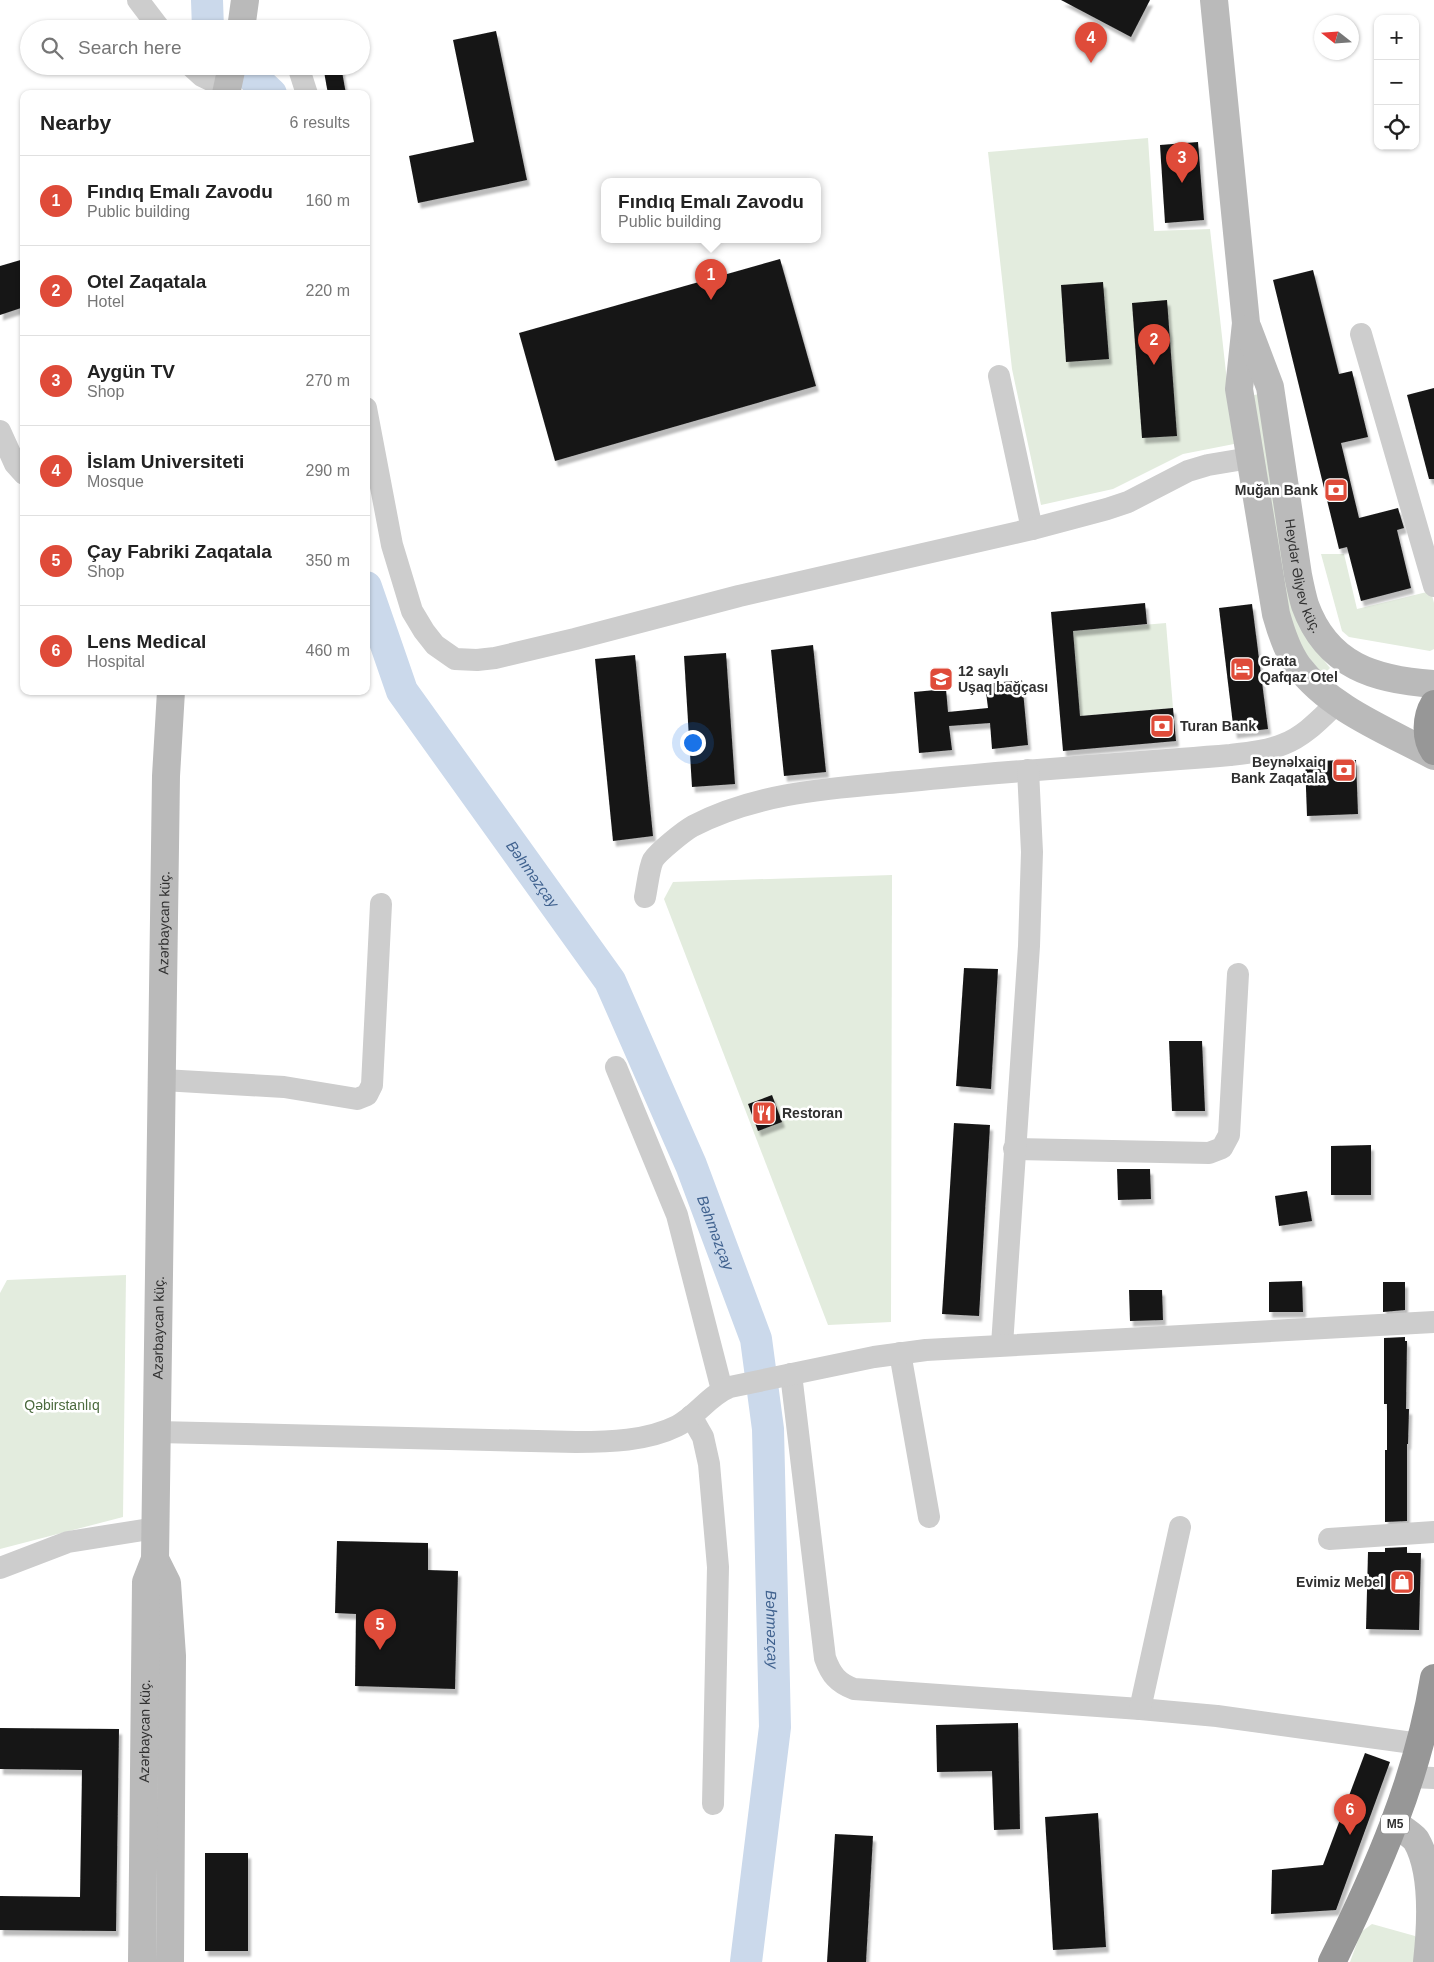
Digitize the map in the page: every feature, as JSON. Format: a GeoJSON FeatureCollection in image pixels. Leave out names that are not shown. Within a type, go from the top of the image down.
{"type":"FeatureCollection","features":[{"type":"Feature","properties":{"kind":"highway"},"geometry":{"type":"LineString","coordinates":[[1434,704],[1428,721],[1428,735],[1434,751]]}},
{"type":"Feature","properties":{"kind":"highway","name":"M5"},"geometry":{"type":"LineString","coordinates":[[1332,1962],[1375,1872],[1395,1824],[1423,1777],[1420,1744],[1434,1678]]}},
{"type":"Feature","properties":{"kind":"main road"},"geometry":{"type":"LineString","coordinates":[[243,20],[246,0]]}},
{"type":"Feature","properties":{"kind":"main road"},"geometry":{"type":"LineString","coordinates":[[1214,0],[1246,323],[1239,389],[1276,614],[1284,641],[1298,665],[1317,689],[1337,703],[1434,756]]}},
{"type":"Feature","properties":{"kind":"main road","name":"Heydər Əliyev küç."},"geometry":{"type":"LineString","coordinates":[[1246,323],[1270,387],[1298,575],[1305,605],[1318,630],[1338,654],[1360,669],[1383,678],[1434,684]]}},
{"type":"Feature","properties":{"kind":"main road","name":"Azərbaycan küç."},"geometry":{"type":"LineString","coordinates":[[142,1962],[146,1582],[155,1559],[156,1528],[166,776],[171,695]]}},
{"type":"Feature","properties":{"kind":"main road"},"geometry":{"type":"LineString","coordinates":[[155,1559],[167,1583],[172,1656],[170,1962]]}},
{"type":"Feature","properties":{"kind":"main road"},"geometry":{"type":"LineString","coordinates":[[143,1775],[172,1775]]}},
{"type":"Feature","properties":{"kind":"main road"},"geometry":{"type":"LineString","coordinates":[[1395,1824],[1416,1839],[1425,1856],[1430,1872],[1432,1898],[1428,1962]]}},
{"type":"Feature","properties":{"kind":"street"},"geometry":{"type":"LineString","coordinates":[[138,0],[153,20]]}},
{"type":"Feature","properties":{"kind":"street"},"geometry":{"type":"LineString","coordinates":[[201,75],[228,83]]}},
{"type":"Feature","properties":{"kind":"street"},"geometry":{"type":"LineString","coordinates":[[301,75],[306,90]]}},
{"type":"Feature","properties":{"kind":"street"},"geometry":{"type":"LineString","coordinates":[[1361,334],[1434,586]]}},
{"type":"Feature","properties":{"kind":"street"},"geometry":{"type":"LineString","coordinates":[[999,376],[1032,529]]}},
{"type":"Feature","properties":{"kind":"street"},"geometry":{"type":"LineString","coordinates":[[370,429],[392,545],[412,611],[424,632],[435,645],[455,659],[477,660],[504,656],[739,596],[1107,510],[1128,502],[1188,471],[1208,464],[1250,458]]}},
{"type":"Feature","properties":{"kind":"street"},"geometry":{"type":"LineString","coordinates":[[0,431],[15,464],[20,470]]}},
{"type":"Feature","properties":{"kind":"street"},"geometry":{"type":"LineString","coordinates":[[645,897],[653,860],[678,837],[693,826],[738,808],[770,798],[809,791],[1028,770],[1230,755],[1260,751],[1283,745],[1296,738],[1337,703]]}},
{"type":"Feature","properties":{"kind":"street"},"geometry":{"type":"LineString","coordinates":[[1002,1345],[1029,936],[1032,852],[1028,770]]}},
{"type":"Feature","properties":{"kind":"street"},"geometry":{"type":"LineString","coordinates":[[163,1080],[284,1087],[357,1099],[366,1095],[372,1085],[381,904]]}},
{"type":"Feature","properties":{"kind":"street"},"geometry":{"type":"LineString","coordinates":[[1014,1149],[1209,1153],[1222,1148],[1230,1135],[1238,974]]}},
{"type":"Feature","properties":{"kind":"street"},"geometry":{"type":"LineString","coordinates":[[616,1067],[677,1216],[726,1389]]}},
{"type":"Feature","properties":{"kind":"street"},"geometry":{"type":"LineString","coordinates":[[158,1432],[576,1442],[619,1441],[678,1426],[726,1389],[900,1353],[1002,1345],[1434,1322]]}},
{"type":"Feature","properties":{"kind":"street"},"geometry":{"type":"LineString","coordinates":[[900,1353],[929,1517]]}},
{"type":"Feature","properties":{"kind":"street"},"geometry":{"type":"LineString","coordinates":[[786,1376],[825,1658],[830,1672],[841,1684],[854,1689],[1217,1716],[1420,1744]]}},
{"type":"Feature","properties":{"kind":"street"},"geometry":{"type":"LineString","coordinates":[[691,1416],[703,1437],[709,1464],[718,1567],[713,1804]]}},
{"type":"Feature","properties":{"kind":"street"},"geometry":{"type":"LineString","coordinates":[[1140,1709],[1180,1527]]}},
{"type":"Feature","properties":{"kind":"street"},"geometry":{"type":"LineString","coordinates":[[0,1568],[68,1542],[156,1528]]}},
{"type":"Feature","properties":{"kind":"street"},"geometry":{"type":"LineString","coordinates":[[1329,1539],[1434,1532]]}},
{"type":"Feature","properties":{"kind":"green space"},"geometry":{"type":"Polygon","coordinates":[[[1148,138],[1154,231],[1210,229],[1234,444],[1183,454],[1113,489],[1041,505],[1012,369],[988,152],[1148,138]]]}},
{"type":"Feature","properties":{"kind":"green space"},"geometry":{"type":"Polygon","coordinates":[[[1259,394],[1311,644],[1330,668],[1323,675],[1303,650],[1290,625],[1249,396],[1259,394]]]}},
{"type":"Feature","properties":{"kind":"green space"},"geometry":{"type":"Polygon","coordinates":[[[1321,554],[1344,554],[1357,609],[1431,591],[1434,603],[1434,649],[1430,651],[1349,637],[1342,631],[1321,554]]]}},
{"type":"Feature","properties":{"kind":"green space"},"geometry":{"type":"Polygon","coordinates":[[[1166,623],[1173,708],[1080,716],[1073,631],[1166,623]]]}},
{"type":"Feature","properties":{"kind":"green space"},"geometry":{"type":"Polygon","coordinates":[[[892,875],[891,1322],[828,1325],[664,899],[673,882],[892,875]]]}},
{"type":"Feature","properties":{"kind":"green space","name":"Qəbirstanlıq"},"geometry":{"type":"Polygon","coordinates":[[[126,1275],[123,1517],[0,1549],[0,1293],[7,1280],[126,1275]]]}},
{"type":"Feature","properties":{"kind":"green space"},"geometry":{"type":"Polygon","coordinates":[[[1372,1924],[1415,1936],[1421,1947],[1419,1962],[1350,1962],[1361,1932],[1372,1924]]]}},
{"type":"Feature","properties":{"kind":"building"},"geometry":{"type":"Polygon","coordinates":[[[1061,0],[1150,0],[1131,37],[1061,0]]]}},
{"type":"Feature","properties":{"kind":"building"},"geometry":{"type":"Polygon","coordinates":[[[496,31],[527,180],[418,203],[409,156],[474,142],[453,40],[496,31]]]}},
{"type":"Feature","properties":{"kind":"building"},"geometry":{"type":"Polygon","coordinates":[[[325,75],[343,75],[345,90],[327,90],[325,75]]]}},
{"type":"Feature","properties":{"kind":"building"},"geometry":{"type":"Polygon","coordinates":[[[1198,142],[1204,220],[1165,223],[1160,145],[1198,142]]]}},
{"type":"Feature","properties":{"kind":"building"},"geometry":{"type":"Polygon","coordinates":[[[780,259],[816,386],[555,461],[519,333],[780,259]]]}},
{"type":"Feature","properties":{"kind":"building"},"geometry":{"type":"Polygon","coordinates":[[[20,260],[20,308],[0,315],[0,266],[20,260]]]}},
{"type":"Feature","properties":{"kind":"building"},"geometry":{"type":"Polygon","coordinates":[[[1313,270],[1339,374],[1352,371],[1368,437],[1341,443],[1359,518],[1398,508],[1404,528],[1397,530],[1411,588],[1361,601],[1347,547],[1339,549],[1273,280],[1313,270]]]}},
{"type":"Feature","properties":{"kind":"building"},"geometry":{"type":"Polygon","coordinates":[[[1103,282],[1109,359],[1066,362],[1061,285],[1103,282]]]}},
{"type":"Feature","properties":{"kind":"building"},"geometry":{"type":"Polygon","coordinates":[[[1167,300],[1177,436],[1142,438],[1132,303],[1167,300]]]}},
{"type":"Feature","properties":{"kind":"building"},"geometry":{"type":"Polygon","coordinates":[[[1434,388],[1434,479],[1429,479],[1407,395],[1434,388]]]}},
{"type":"Feature","properties":{"kind":"building"},"geometry":{"type":"Polygon","coordinates":[[[1145,603],[1147,624],[1073,631],[1080,716],[1173,708],[1176,741],[1063,751],[1051,612],[1145,603]]]}},
{"type":"Feature","properties":{"kind":"building"},"geometry":{"type":"Polygon","coordinates":[[[1252,604],[1268,729],[1234,733],[1219,608],[1252,604]]]}},
{"type":"Feature","properties":{"kind":"building"},"geometry":{"type":"Polygon","coordinates":[[[813,645],[826,772],[784,776],[771,650],[813,645]]]}},
{"type":"Feature","properties":{"kind":"building"},"geometry":{"type":"Polygon","coordinates":[[[726,653],[735,784],[692,787],[684,656],[726,653]]]}},
{"type":"Feature","properties":{"kind":"building"},"geometry":{"type":"Polygon","coordinates":[[[635,655],[653,836],[613,841],[595,659],[635,655]]]}},
{"type":"Feature","properties":{"kind":"building"},"geometry":{"type":"Polygon","coordinates":[[[1022,680],[1028,745],[992,749],[990,723],[949,726],[952,750],[919,753],[914,692],[946,689],[948,712],[988,708],[985,684],[1022,680]]]}},
{"type":"Feature","properties":{"kind":"building"},"geometry":{"type":"Polygon","coordinates":[[[1356,760],[1358,814],[1307,816],[1305,761],[1356,760]]]}},
{"type":"Feature","properties":{"kind":"building"},"geometry":{"type":"Polygon","coordinates":[[[964,968],[998,969],[991,1089],[956,1086],[964,968]]]}},
{"type":"Feature","properties":{"kind":"building"},"geometry":{"type":"Polygon","coordinates":[[[1169,1041],[1202,1041],[1205,1111],[1172,1111],[1169,1041]]]}},
{"type":"Feature","properties":{"kind":"building"},"geometry":{"type":"Polygon","coordinates":[[[772,1095],[782,1122],[758,1131],[748,1104],[772,1095]]]}},
{"type":"Feature","properties":{"kind":"building"},"geometry":{"type":"Polygon","coordinates":[[[954,1123],[990,1125],[979,1316],[942,1314],[954,1123]]]}},
{"type":"Feature","properties":{"kind":"building"},"geometry":{"type":"Polygon","coordinates":[[[1371,1145],[1371,1195],[1331,1195],[1331,1146],[1371,1145]]]}},
{"type":"Feature","properties":{"kind":"building"},"geometry":{"type":"Polygon","coordinates":[[[1117,1169],[1150,1169],[1151,1199],[1118,1200],[1117,1169]]]}},
{"type":"Feature","properties":{"kind":"building"},"geometry":{"type":"Polygon","coordinates":[[[1307,1191],[1312,1221],[1279,1226],[1275,1196],[1307,1191]]]}},
{"type":"Feature","properties":{"kind":"building"},"geometry":{"type":"Polygon","coordinates":[[[1302,1281],[1303,1312],[1269,1312],[1269,1282],[1302,1281]]]}},
{"type":"Feature","properties":{"kind":"building"},"geometry":{"type":"Polygon","coordinates":[[[1383,1282],[1405,1282],[1405,1310],[1383,1312],[1383,1282]]]}},
{"type":"Feature","properties":{"kind":"building"},"geometry":{"type":"Polygon","coordinates":[[[1129,1290],[1162,1290],[1163,1320],[1130,1321],[1129,1290]]]}},
{"type":"Feature","properties":{"kind":"building"},"geometry":{"type":"Polygon","coordinates":[[[1405,1337],[1405,1341],[1407,1341],[1406,1409],[1409,1409],[1407,1521],[1385,1522],[1387,1404],[1384,1404],[1384,1338],[1405,1337]]]}},
{"type":"Feature","properties":{"kind":"building"},"geometry":{"type":"Polygon","coordinates":[[[337,1541],[428,1543],[428,1570],[458,1571],[455,1689],[355,1686],[356,1614],[335,1613],[337,1541]]]}},
{"type":"Feature","properties":{"kind":"building"},"geometry":{"type":"Polygon","coordinates":[[[1407,1547],[1407,1553],[1421,1553],[1419,1630],[1366,1629],[1368,1552],[1385,1552],[1385,1548],[1407,1547]]]}},
{"type":"Feature","properties":{"kind":"building"},"geometry":{"type":"Polygon","coordinates":[[[1018,1723],[1020,1829],[994,1830],[992,1771],[937,1772],[936,1725],[1018,1723]]]}},
{"type":"Feature","properties":{"kind":"building"},"geometry":{"type":"Polygon","coordinates":[[[0,1728],[119,1729],[116,1931],[0,1930],[0,1896],[80,1897],[82,1770],[0,1769],[0,1728]]]}},
{"type":"Feature","properties":{"kind":"building"},"geometry":{"type":"Polygon","coordinates":[[[1365,1753],[1390,1762],[1336,1910],[1271,1914],[1272,1870],[1323,1865],[1365,1753]]]}},
{"type":"Feature","properties":{"kind":"building"},"geometry":{"type":"Polygon","coordinates":[[[1098,1813],[1106,1947],[1053,1950],[1045,1817],[1098,1813]]]}},
{"type":"Feature","properties":{"kind":"building"},"geometry":{"type":"Polygon","coordinates":[[[835,1834],[873,1836],[866,1962],[827,1962],[835,1834]]]}},
{"type":"Feature","properties":{"kind":"building"},"geometry":{"type":"Polygon","coordinates":[[[205,1853],[248,1853],[248,1951],[205,1951],[205,1853]]]}},
{"type":"Feature","properties":{"kind":"waterway","name":"Bəhməzçay"},"geometry":{"type":"LineString","coordinates":[[207,0],[208,20]]}},
{"type":"Feature","properties":{"kind":"waterway","name":"Bəhməzçay"},"geometry":{"type":"LineString","coordinates":[[251,75],[267,90]]}},
{"type":"Feature","properties":{"kind":"waterway","name":"Bəhməzçay"},"geometry":{"type":"LineString","coordinates":[[370,599],[402,691],[610,981],[691,1165],[756,1339],[768,1429],[775,1727],[746,1962]]}},
{"type":"Feature","properties":{"kind":"place","name":"İslam Universiteti"},"geometry":{"type":"Point","coordinates":[1091,63]}},
{"type":"Feature","properties":{"kind":"place","name":"Aygün TV"},"geometry":{"type":"Point","coordinates":[1182,183]}},
{"type":"Feature","properties":{"kind":"place","name":"Fındıq Emalı Zavodu"},"geometry":{"type":"Point","coordinates":[711,300]}},
{"type":"Feature","properties":{"kind":"place","name":"Otel Zaqatala"},"geometry":{"type":"Point","coordinates":[1154,365]}},
{"type":"Feature","properties":{"kind":"place","name":"Muğan Bank"},"geometry":{"type":"Point","coordinates":[1336,490]}},
{"type":"Feature","properties":{"kind":"place","name":"Grata Qafqaz Otel"},"geometry":{"type":"Point","coordinates":[1242,669]}},
{"type":"Feature","properties":{"kind":"place","name":"12 saylı Uşaq bağçası"},"geometry":{"type":"Point","coordinates":[941,679]}},
{"type":"Feature","properties":{"kind":"place","name":"Turan Bank"},"geometry":{"type":"Point","coordinates":[1162,726]}},
{"type":"Feature","properties":{"kind":"place","name":"Beynəlxaiq Bank Zaqatala"},"geometry":{"type":"Point","coordinates":[1344,770]}},
{"type":"Feature","properties":{"kind":"place","name":"Restoran"},"geometry":{"type":"Point","coordinates":[764,1113]}},
{"type":"Feature","properties":{"kind":"place","name":"Evimiz Mebel"},"geometry":{"type":"Point","coordinates":[1402,1582]}},
{"type":"Feature","properties":{"kind":"place","name":"Çay Fabriki Zaqatala"},"geometry":{"type":"Point","coordinates":[380,1650]}},
{"type":"Feature","properties":{"kind":"place","name":"Lens Medical"},"geometry":{"type":"Point","coordinates":[1350,1835]}}]}
